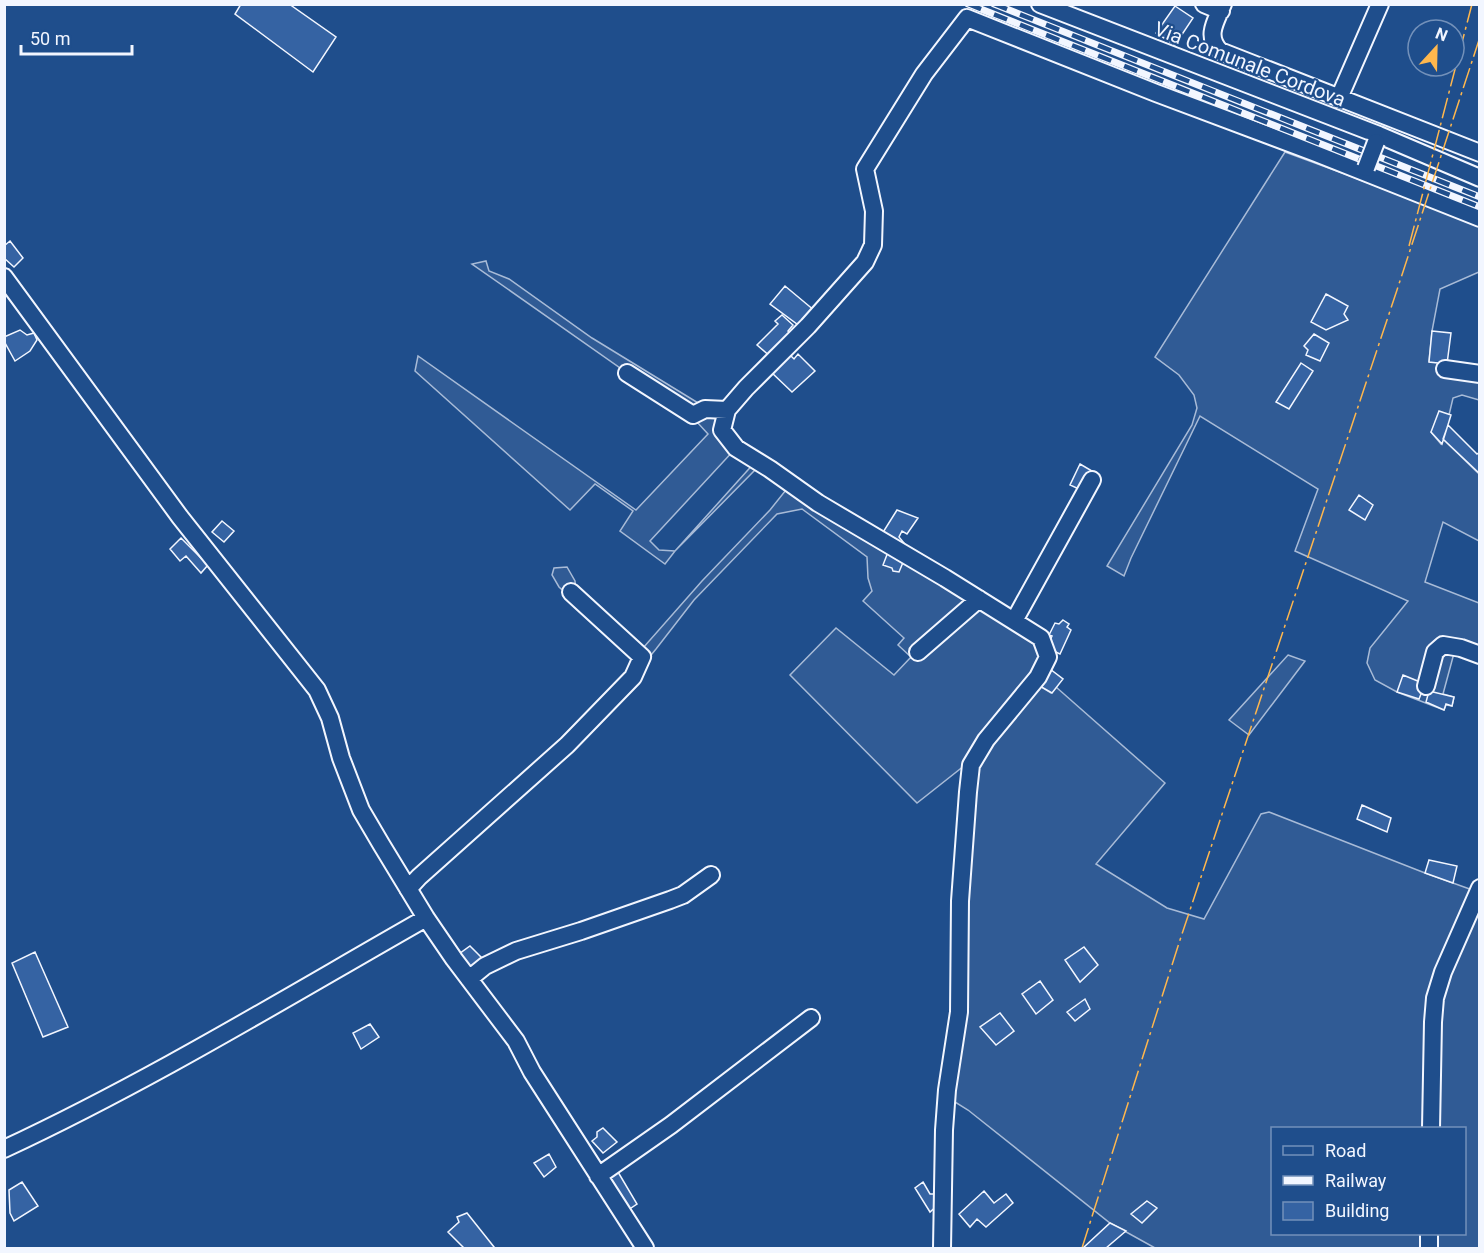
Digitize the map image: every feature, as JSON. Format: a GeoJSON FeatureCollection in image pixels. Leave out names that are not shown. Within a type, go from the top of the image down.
{"type":"FeatureCollection","features":[{"type":"Feature","properties":{"kind":"street","name":"Via Comunale Cordova"},"geometry":{"type":"LineString","coordinates":[[1040,4],[1479,178]]}},
{"type":"Feature","properties":{"kind":"street"},"geometry":{"type":"LineString","coordinates":[[1204,4],[1222,8],[1211,37],[1214,45],[1220,51],[1479,153]]}},
{"type":"Feature","properties":{"kind":"street"},"geometry":{"type":"LineString","coordinates":[[1339,98],[1380,4]]}},
{"type":"Feature","properties":{"kind":"street"},"geometry":{"type":"LineString","coordinates":[[942,1248],[944,1130],[958,1012],[960,901],[971,765],[986,740],[1038,677],[1048,657],[1041,638],[818,503],[736,448],[722,430],[727,410],[808,326],[865,262],[873,245],[874,211],[865,169],[924,74],[967,18],[1156,93],[1365,170],[1479,218]]}},
{"type":"Feature","properties":{"kind":"street"},"geometry":{"type":"LineString","coordinates":[[1365,170],[1377,139]]}},
{"type":"Feature","properties":{"kind":"street"},"geometry":{"type":"LineString","coordinates":[[4,277],[180,517],[317,690],[330,718],[341,758],[362,810],[408,889],[454,959],[516,1041],[532,1072],[645,1248]]}},
{"type":"Feature","properties":{"kind":"street"},"geometry":{"type":"LineString","coordinates":[[1445,369],[1479,374]]}},
{"type":"Feature","properties":{"kind":"street"},"geometry":{"type":"LineString","coordinates":[[627,373],[693,415],[705,409],[727,410]]}},
{"type":"Feature","properties":{"kind":"street"},"geometry":{"type":"LineString","coordinates":[[1014,621],[1092,480]]}},
{"type":"Feature","properties":{"kind":"street"},"geometry":{"type":"LineString","coordinates":[[408,889],[567,745],[633,677],[642,657],[572,592]]}},
{"type":"Feature","properties":{"kind":"street"},"geometry":{"type":"LineString","coordinates":[[918,652],[979,599]]}},
{"type":"Feature","properties":{"kind":"street"},"geometry":{"type":"LineString","coordinates":[[1426,686],[1435,652],[1443,645],[1461,648],[1479,655]]}},
{"type":"Feature","properties":{"kind":"street"},"geometry":{"type":"LineString","coordinates":[[469,979],[485,966],[516,951],[683,895],[711,875]]}},
{"type":"Feature","properties":{"kind":"street"},"geometry":{"type":"LineString","coordinates":[[1431,1127],[1435,998],[1443,972],[1479,888]]}},
{"type":"Feature","properties":{"kind":"street"},"geometry":{"type":"LineString","coordinates":[[4,1149],[47,1130],[167,1066],[426,918]]}},
{"type":"Feature","properties":{"kind":"street"},"geometry":{"type":"LineString","coordinates":[[598,1176],[671,1125],[811,1018]]}},
{"type":"Feature","properties":{"kind":"shaded area"},"geometry":{"type":"Polygon","coordinates":[[[1285,152],[1479,226],[1479,272],[1440,289],[1429,361],[1479,369],[1479,400],[1462,395],[1453,398],[1449,415],[1431,432],[1441,444],[1443,439],[1479,474],[1479,541],[1443,522],[1425,582],[1479,603],[1479,650],[1457,642],[1443,694],[1454,697],[1452,706],[1446,705],[1444,710],[1397,692],[1375,680],[1367,663],[1370,648],[1408,601],[1295,551],[1318,489],[1200,416],[1124,576],[1107,566],[1192,425],[1197,408],[1194,395],[1179,375],[1155,357],[1285,152]]]}},
{"type":"Feature","properties":{"kind":"shaded area"},"geometry":{"type":"Polygon","coordinates":[[[486,261],[489,271],[509,279],[592,338],[703,406],[727,410],[722,430],[736,448],[650,541],[659,550],[675,551],[665,564],[620,531],[633,511],[595,484],[570,510],[415,371],[418,356],[636,510],[708,434],[697,422],[472,264],[486,261]]]}},
{"type":"Feature","properties":{"kind":"shaded area"},"geometry":{"type":"Polygon","coordinates":[[[756,461],[769,469],[756,469],[675,551],[756,461]]]}},
{"type":"Feature","properties":{"kind":"shaded area"},"geometry":{"type":"Polygon","coordinates":[[[771,470],[1041,638],[1048,657],[1035,683],[1051,693],[1056,687],[1165,783],[1096,864],[1167,908],[1204,919],[1261,814],[1269,812],[1425,873],[1478,892],[1479,888],[1479,1248],[1155,1248],[1110,1223],[968,1110],[947,1097],[969,762],[917,803],[790,675],[836,628],[894,675],[911,657],[898,645],[904,638],[863,601],[872,591],[868,578],[867,557],[802,509],[777,514],[694,600],[633,677],[620,681],[635,656],[559,587],[552,575],[554,568],[567,567],[575,581],[576,592],[643,648],[702,581],[770,510],[786,490],[771,470]]]}},
{"type":"Feature","properties":{"kind":"shaded area"},"geometry":{"type":"Polygon","coordinates":[[[1288,655],[1305,661],[1249,735],[1229,720],[1288,655]]]}},
{"type":"Feature","properties":{"kind":"building"},"geometry":{"type":"Polygon","coordinates":[[[241,4],[289,4],[336,37],[313,72],[235,14],[241,4]]]}},
{"type":"Feature","properties":{"kind":"building"},"geometry":{"type":"Polygon","coordinates":[[[1175,6],[1193,18],[1175,45],[1156,33],[1175,6]]]}},
{"type":"Feature","properties":{"kind":"building"},"geometry":{"type":"Polygon","coordinates":[[[10,241],[23,258],[14,267],[4,258],[4,246],[10,241]]]}},
{"type":"Feature","properties":{"kind":"building"},"geometry":{"type":"Polygon","coordinates":[[[785,286],[815,311],[801,327],[770,304],[785,286]]]}},
{"type":"Feature","properties":{"kind":"building"},"geometry":{"type":"Polygon","coordinates":[[[1326,294],[1348,306],[1344,314],[1348,320],[1326,330],[1311,322],[1326,294]]]}},
{"type":"Feature","properties":{"kind":"building"},"geometry":{"type":"Polygon","coordinates":[[[782,315],[793,325],[788,331],[792,337],[772,358],[757,345],[778,324],[775,321],[782,315]]]}},
{"type":"Feature","properties":{"kind":"building"},"geometry":{"type":"Polygon","coordinates":[[[20,330],[27,335],[34,333],[37,340],[30,351],[15,361],[4,337],[20,330]]]}},
{"type":"Feature","properties":{"kind":"building"},"geometry":{"type":"Polygon","coordinates":[[[1432,331],[1451,333],[1447,364],[1429,362],[1432,331]]]}},
{"type":"Feature","properties":{"kind":"building"},"geometry":{"type":"Polygon","coordinates":[[[1314,334],[1329,343],[1320,361],[1306,355],[1308,350],[1304,346],[1314,334]]]}},
{"type":"Feature","properties":{"kind":"building"},"geometry":{"type":"Polygon","coordinates":[[[789,354],[794,359],[798,354],[815,371],[792,392],[771,372],[789,354]]]}},
{"type":"Feature","properties":{"kind":"building"},"geometry":{"type":"Polygon","coordinates":[[[1301,363],[1313,371],[1289,409],[1276,402],[1301,363]]]}},
{"type":"Feature","properties":{"kind":"building"},"geometry":{"type":"Polygon","coordinates":[[[1439,411],[1451,415],[1442,444],[1431,432],[1439,411]]]}},
{"type":"Feature","properties":{"kind":"building"},"geometry":{"type":"Polygon","coordinates":[[[1448,425],[1477,454],[1480,452],[1480,474],[1443,439],[1448,425]]]}},
{"type":"Feature","properties":{"kind":"building"},"geometry":{"type":"Polygon","coordinates":[[[1080,464],[1092,471],[1081,490],[1070,485],[1080,464]]]}},
{"type":"Feature","properties":{"kind":"building"},"geometry":{"type":"Polygon","coordinates":[[[1359,495],[1373,505],[1365,520],[1349,510],[1359,495]]]}},
{"type":"Feature","properties":{"kind":"building"},"geometry":{"type":"Polygon","coordinates":[[[897,510],[918,518],[907,534],[902,531],[899,537],[904,543],[900,550],[880,537],[897,510]]]}},
{"type":"Feature","properties":{"kind":"building"},"geometry":{"type":"Polygon","coordinates":[[[222,521],[234,531],[224,542],[212,532],[222,521]]]}},
{"type":"Feature","properties":{"kind":"building"},"geometry":{"type":"Polygon","coordinates":[[[181,538],[208,565],[201,573],[186,556],[180,561],[170,549],[181,538]]]}},
{"type":"Feature","properties":{"kind":"building"},"geometry":{"type":"Polygon","coordinates":[[[888,552],[904,560],[899,572],[883,565],[888,552]]]}},
{"type":"Feature","properties":{"kind":"building"},"geometry":{"type":"Polygon","coordinates":[[[1063,620],[1069,624],[1067,627],[1071,630],[1060,654],[1047,648],[1052,636],[1049,635],[1055,623],[1059,624],[1063,620]]]}},
{"type":"Feature","properties":{"kind":"building"},"geometry":{"type":"Polygon","coordinates":[[[1050,669],[1063,679],[1052,693],[1038,685],[1050,669]]]}},
{"type":"Feature","properties":{"kind":"building"},"geometry":{"type":"Polygon","coordinates":[[[1403,675],[1425,684],[1419,699],[1397,692],[1403,675]]]}},
{"type":"Feature","properties":{"kind":"building"},"geometry":{"type":"Polygon","coordinates":[[[1429,691],[1454,697],[1452,706],[1446,704],[1444,710],[1426,702],[1429,691]]]}},
{"type":"Feature","properties":{"kind":"building"},"geometry":{"type":"Polygon","coordinates":[[[1362,805],[1391,818],[1387,832],[1357,819],[1362,805]]]}},
{"type":"Feature","properties":{"kind":"building"},"geometry":{"type":"Polygon","coordinates":[[[1429,860],[1457,866],[1453,883],[1425,873],[1429,860]]]}},
{"type":"Feature","properties":{"kind":"building"},"geometry":{"type":"Polygon","coordinates":[[[470,946],[484,960],[473,971],[459,954],[470,946]]]}},
{"type":"Feature","properties":{"kind":"building"},"geometry":{"type":"Polygon","coordinates":[[[1084,947],[1098,965],[1080,982],[1065,960],[1084,947]]]}},
{"type":"Feature","properties":{"kind":"building"},"geometry":{"type":"Polygon","coordinates":[[[35,952],[68,1027],[43,1037],[12,963],[35,952]]]}},
{"type":"Feature","properties":{"kind":"building"},"geometry":{"type":"Polygon","coordinates":[[[1040,981],[1053,1000],[1036,1014],[1022,994],[1040,981]]]}},
{"type":"Feature","properties":{"kind":"building"},"geometry":{"type":"Polygon","coordinates":[[[1085,999],[1090,1009],[1075,1021],[1067,1012],[1085,999]]]}},
{"type":"Feature","properties":{"kind":"building"},"geometry":{"type":"Polygon","coordinates":[[[1000,1013],[1014,1031],[996,1045],[980,1027],[1000,1013]]]}},
{"type":"Feature","properties":{"kind":"building"},"geometry":{"type":"Polygon","coordinates":[[[370,1024],[379,1037],[361,1049],[353,1033],[370,1024]]]}},
{"type":"Feature","properties":{"kind":"building"},"geometry":{"type":"Polygon","coordinates":[[[603,1128],[617,1142],[603,1153],[592,1141],[597,1137],[597,1132],[603,1128]]]}},
{"type":"Feature","properties":{"kind":"building"},"geometry":{"type":"Polygon","coordinates":[[[549,1154],[556,1167],[544,1177],[534,1163],[549,1154]]]}},
{"type":"Feature","properties":{"kind":"building"},"geometry":{"type":"Polygon","coordinates":[[[618,1172],[637,1204],[628,1210],[610,1177],[618,1172]]]}},
{"type":"Feature","properties":{"kind":"building"},"geometry":{"type":"Polygon","coordinates":[[[22,1182],[38,1206],[14,1221],[10,1213],[9,1190],[22,1182]]]}},
{"type":"Feature","properties":{"kind":"building"},"geometry":{"type":"Polygon","coordinates":[[[923,1182],[930,1194],[935,1194],[940,1203],[930,1212],[915,1188],[923,1182]]]}},
{"type":"Feature","properties":{"kind":"building"},"geometry":{"type":"Polygon","coordinates":[[[984,1191],[994,1203],[1006,1194],[1013,1203],[986,1227],[977,1219],[970,1227],[959,1214],[984,1191]]]}},
{"type":"Feature","properties":{"kind":"building"},"geometry":{"type":"Polygon","coordinates":[[[1147,1201],[1157,1208],[1142,1223],[1131,1214],[1147,1201]]]}},
{"type":"Feature","properties":{"kind":"building"},"geometry":{"type":"Polygon","coordinates":[[[467,1213],[494,1247],[464,1248],[448,1232],[459,1222],[457,1217],[467,1213]]]}},
{"type":"Feature","properties":{"kind":"building"},"geometry":{"type":"Polygon","coordinates":[[[1110,1223],[1126,1231],[1106,1248],[1083,1248],[1110,1223]]]}},
{"type":"Feature","properties":{"kind":"railway"},"geometry":{"type":"LineString","coordinates":[[968,4],[1480,207]]}},
{"type":"Feature","properties":{"kind":"railway"},"geometry":{"type":"LineString","coordinates":[[994,4],[1480,197]]}},
{"type":"Feature","properties":{"kind":"power"},"geometry":{"type":"LineString","coordinates":[[1409,246],[1472,4]]}},
{"type":"Feature","properties":{"kind":"power"},"geometry":{"type":"LineString","coordinates":[[1082,1248],[1179,943],[1480,37]]}}]}
